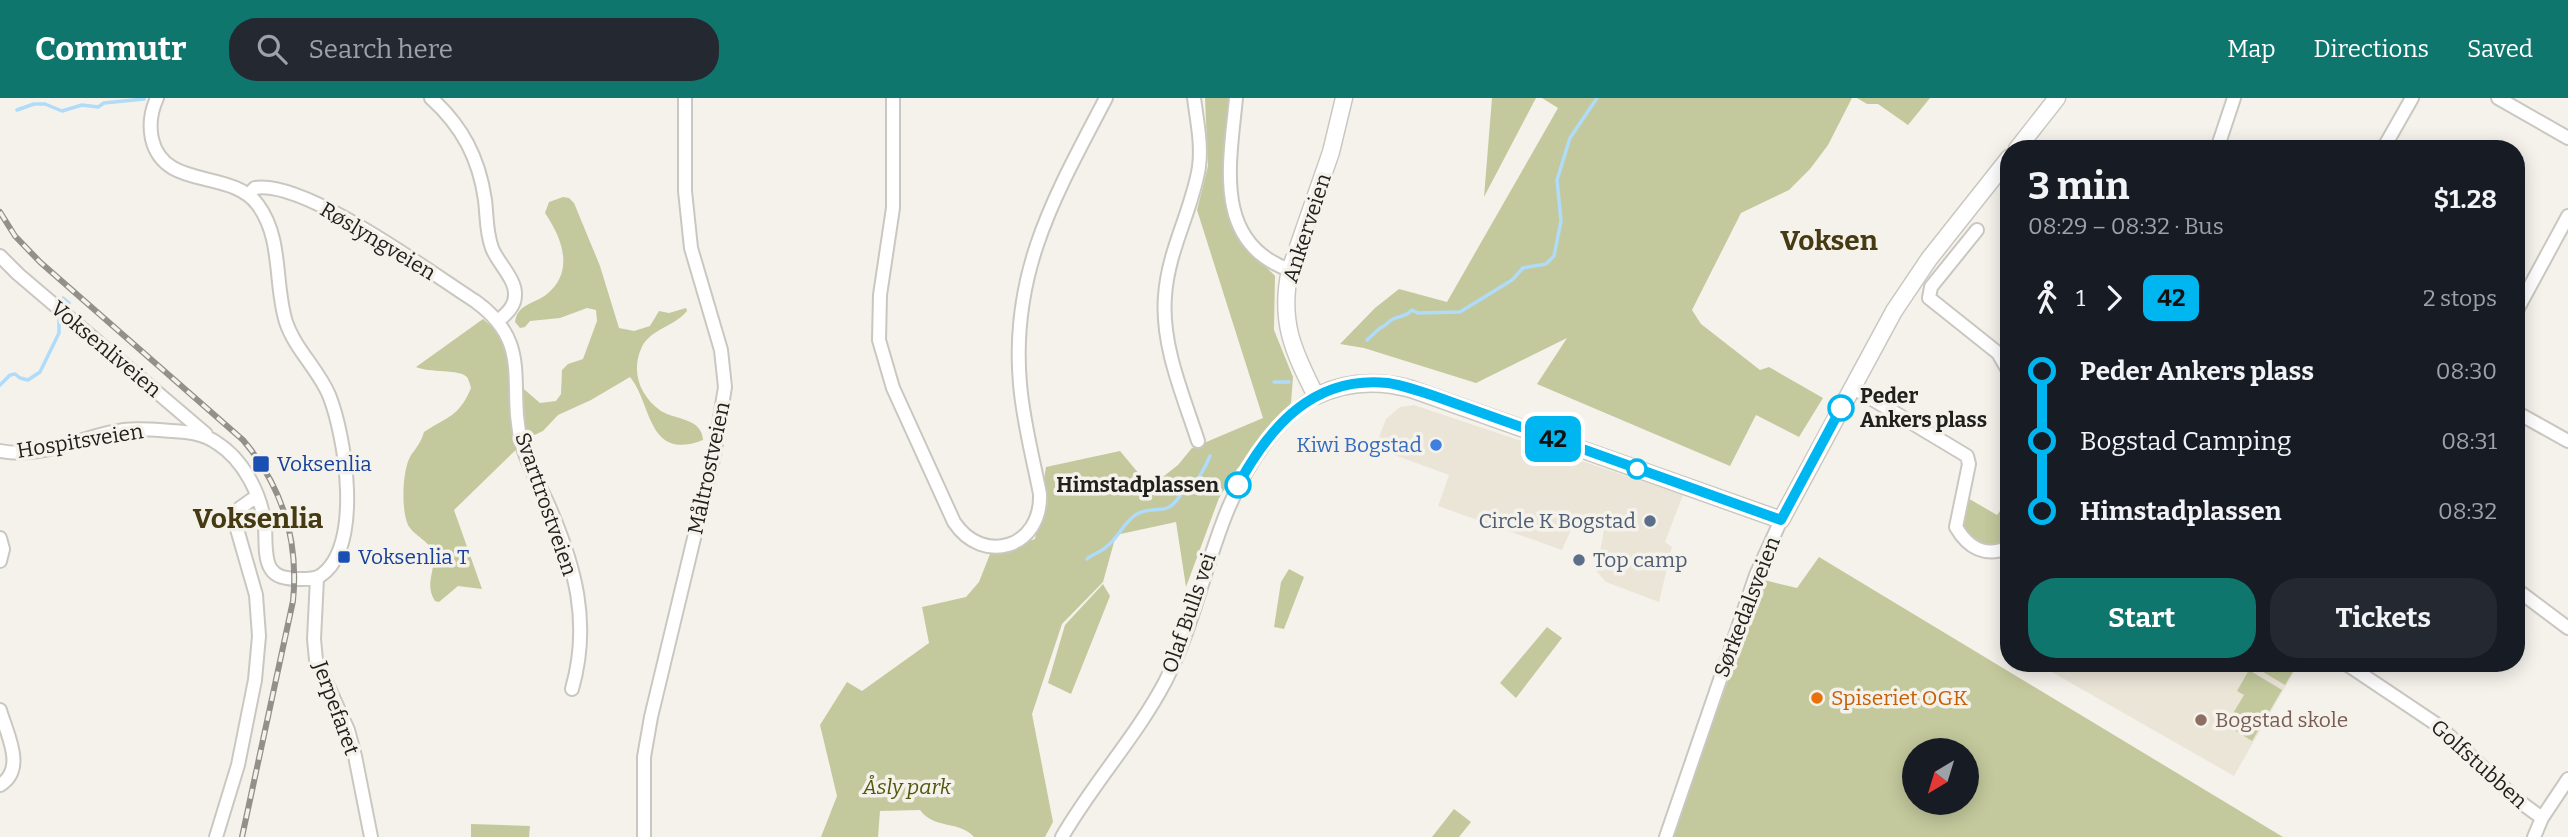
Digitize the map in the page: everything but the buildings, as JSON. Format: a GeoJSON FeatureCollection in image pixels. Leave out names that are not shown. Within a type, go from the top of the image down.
{"type":"FeatureCollection","features":[{"type":"Feature","properties":{"kind":"main road","name":"Ankerveien"},"geometry":{"type":"LineString","coordinates":[[1316,396],[1296,356],[1288,330],[1286,303],[1290,271],[1329,159],[1344,98]]}},
{"type":"Feature","properties":{"kind":"main road"},"geometry":{"type":"LineString","coordinates":[[2024,140],[2057,98]]}},
{"type":"Feature","properties":{"kind":"main road","name":"Sørkedalsveien"},"geometry":{"type":"LineString","coordinates":[[1781,520],[1890,318],[1918,275],[2000,170]]}},
{"type":"Feature","properties":{"kind":"main road"},"geometry":{"type":"LineString","coordinates":[[1316,396],[1335,388],[1364,383],[1386,383],[1411,388],[1781,520]]}},
{"type":"Feature","properties":{"kind":"street"},"geometry":{"type":"LineString","coordinates":[[157,98],[152,113],[151,131],[155,148],[163,161],[178,172],[231,185],[248,195],[263,212],[271,231],[281,283],[283,312],[289,330],[326,389],[339,433],[348,520],[335,556],[317,578]]}},
{"type":"Feature","properties":{"kind":"street"},"geometry":{"type":"LineString","coordinates":[[431,98],[453,119],[467,140],[481,182],[489,241],[497,261],[514,289],[513,306],[499,321]]}},
{"type":"Feature","properties":{"kind":"street","name":"Måltrostveien"},"geometry":{"type":"LineString","coordinates":[[644,837],[644,757],[651,717],[716,445],[725,387],[722,350],[691,248],[685,191],[685,98]]}},
{"type":"Feature","properties":{"kind":"street"},"geometry":{"type":"LineString","coordinates":[[892,98],[893,208],[878,314],[882,354],[893,388],[954,522],[968,537],[992,547],[1005,546],[1021,539],[1032,528],[1040,507],[1020,382],[1019,330],[1022,299],[1032,258],[1048,212],[1106,98]]}},
{"type":"Feature","properties":{"kind":"street"},"geometry":{"type":"LineString","coordinates":[[1194,98],[1200,139],[1198,170],[1170,262],[1164,315],[1172,356],[1198,441]]}},
{"type":"Feature","properties":{"kind":"street"},"geometry":{"type":"LineString","coordinates":[[1236,98],[1229,179],[1231,205],[1252,245],[1266,259],[1290,271]]}},
{"type":"Feature","properties":{"kind":"street"},"geometry":{"type":"LineString","coordinates":[[2220,140],[2234,98]]}},
{"type":"Feature","properties":{"kind":"street"},"geometry":{"type":"LineString","coordinates":[[2388,140],[2412,98]]}},
{"type":"Feature","properties":{"kind":"street"},"geometry":{"type":"LineString","coordinates":[[2498,98],[2568,138]]}},
{"type":"Feature","properties":{"kind":"street","name":"Røslyngveien"},"geometry":{"type":"LineString","coordinates":[[248,195],[255,188],[269,188],[333,211],[475,301],[499,321]]}},
{"type":"Feature","properties":{"kind":"street"},"geometry":{"type":"LineString","coordinates":[[2525,295],[2568,216]]}},
{"type":"Feature","properties":{"kind":"street"},"geometry":{"type":"LineString","coordinates":[[1977,230],[1931,288],[1929,298],[2000,356]]}},
{"type":"Feature","properties":{"kind":"street","name":"Voksenliveien"},"geometry":{"type":"LineString","coordinates":[[0,256],[214,441]]}},
{"type":"Feature","properties":{"kind":"street","name":"Svarttrostveien"},"geometry":{"type":"LineString","coordinates":[[499,321],[512,346],[523,448],[564,545],[578,601],[582,627],[578,667],[572,689]]}},
{"type":"Feature","properties":{"kind":"street"},"geometry":{"type":"LineString","coordinates":[[1852,387],[1967,456],[1969,464],[1956,527],[1964,541],[1982,551],[2000,552]]}},
{"type":"Feature","properties":{"kind":"street","name":"Olaf Bulls vei"},"geometry":{"type":"LineString","coordinates":[[1062,837],[1166,680],[1185,636],[1225,512],[1243,476],[1287,418],[1300,405],[1316,396]]}},
{"type":"Feature","properties":{"kind":"street"},"geometry":{"type":"LineString","coordinates":[[2525,417],[2568,441]]}},
{"type":"Feature","properties":{"kind":"street","name":"Hospitsveien"},"geometry":{"type":"LineString","coordinates":[[0,451],[37,452],[113,432],[138,429],[191,432],[214,441],[234,457],[257,496],[271,570],[285,578],[317,578]]}},
{"type":"Feature","properties":{"kind":"street"},"geometry":{"type":"LineString","coordinates":[[216,837],[238,765],[255,680],[259,636],[256,595],[235,522],[240,508],[257,496]]}},
{"type":"Feature","properties":{"kind":"street","name":"Sørkedalsveien"},"geometry":{"type":"LineString","coordinates":[[1666,837],[1756,575],[1781,520]]}},
{"type":"Feature","properties":{"kind":"street"},"geometry":{"type":"LineString","coordinates":[[0,538],[3,549],[0,561]]}},
{"type":"Feature","properties":{"kind":"street","name":"Jerpefaret"},"geometry":{"type":"LineString","coordinates":[[317,578],[314,639],[316,660],[348,730],[371,837]]}},
{"type":"Feature","properties":{"kind":"street"},"geometry":{"type":"LineString","coordinates":[[2525,596],[2568,628]]}},
{"type":"Feature","properties":{"kind":"street","name":"Golfstubben"},"geometry":{"type":"LineString","coordinates":[[2358,672],[2439,726],[2516,799],[2542,818]]}},
{"type":"Feature","properties":{"kind":"street"},"geometry":{"type":"LineString","coordinates":[[0,710],[14,759],[11,773],[0,785]]}},
{"type":"Feature","properties":{"kind":"street"},"geometry":{"type":"LineString","coordinates":[[2535,837],[2542,818],[2568,779]]}},
{"type":"Feature","properties":{"kind":"shaded area"},"geometry":{"type":"Polygon","coordinates":[[[1414,405],[1683,495],[1665,542],[1672,547],[1659,602],[1606,582],[1597,572],[1604,529],[1576,518],[1562,550],[1438,506],[1449,475],[1375,448],[1386,419],[1400,407],[1414,405]]]}},
{"type":"Feature","properties":{"kind":"shaded area","name":"Bogstad skole"},"geometry":{"type":"Polygon","coordinates":[[[2052,672],[2294,672],[2234,776],[2052,672]]]}},
{"type":"Feature","properties":{"kind":"green space","name":"Åsly park"},"geometry":{"type":"Polygon","coordinates":[[[1205,98],[1230,98],[1225,168],[1246,246],[1275,276],[1274,330],[1293,377],[1291,403],[1268,436],[1237,469],[1219,498],[1186,587],[1176,522],[1116,535],[1103,582],[1062,624],[1032,714],[1053,822],[1045,837],[974,837],[961,828],[933,820],[920,810],[880,811],[878,837],[821,837],[837,796],[820,725],[847,682],[862,691],[929,643],[922,607],[966,597],[979,582],[990,554],[1035,539],[1046,467],[1120,451],[1150,487],[1178,465],[1192,448],[1263,418],[1197,210],[1208,166],[1205,98]]]}},
{"type":"Feature","properties":{"kind":"green space"},"geometry":{"type":"Polygon","coordinates":[[[1492,98],[1536,98],[1484,197],[1492,98]]]}},
{"type":"Feature","properties":{"kind":"green space"},"geometry":{"type":"Polygon","coordinates":[[[1542,98],[1852,98],[1828,145],[1810,169],[1789,190],[1741,213],[1692,310],[1701,324],[1760,370],[1769,367],[1823,398],[1799,437],[1756,415],[1730,466],[1537,384],[1567,338],[1476,383],[1364,348],[1340,344],[1375,308],[1399,289],[1447,302],[1558,108],[1542,98]]]}},
{"type":"Feature","properties":{"kind":"green space"},"geometry":{"type":"Polygon","coordinates":[[[1857,98],[1930,98],[1908,125],[1878,104],[1867,104],[1857,98]]]}},
{"type":"Feature","properties":{"kind":"green space"},"geometry":{"type":"Polygon","coordinates":[[[563,197],[574,203],[600,266],[619,328],[634,331],[650,326],[659,311],[669,313],[686,308],[687,311],[682,316],[645,342],[638,358],[637,375],[643,391],[654,405],[667,414],[698,427],[703,440],[685,445],[671,443],[661,437],[630,377],[591,400],[558,415],[543,431],[528,438],[454,510],[482,589],[458,586],[439,602],[435,601],[430,589],[433,553],[429,545],[408,525],[404,509],[406,470],[424,432],[457,410],[471,388],[463,375],[416,367],[483,319],[498,332],[505,344],[518,384],[540,403],[556,401],[561,394],[562,370],[568,364],[583,359],[597,321],[596,310],[587,308],[560,318],[530,321],[520,328],[515,322],[520,311],[547,294],[561,275],[563,254],[545,213],[549,202],[563,197]]]}},
{"type":"Feature","properties":{"kind":"green space"},"geometry":{"type":"Polygon","coordinates":[[[1966,497],[1997,515],[2000,511],[2000,545],[1984,548],[1969,537],[1963,527],[1962,515],[1966,497]]]}},
{"type":"Feature","properties":{"kind":"green space"},"geometry":{"type":"Polygon","coordinates":[[[1819,557],[2000,666],[2000,672],[2010,672],[2283,837],[1672,837],[1764,580],[1797,588],[1819,557]]]}},
{"type":"Feature","properties":{"kind":"green space"},"geometry":{"type":"Polygon","coordinates":[[[1289,569],[1304,577],[1284,629],[1274,627],[1281,582],[1289,569]]]}},
{"type":"Feature","properties":{"kind":"green space"},"geometry":{"type":"Polygon","coordinates":[[[1103,584],[1110,596],[1071,694],[1048,683],[1065,625],[1103,584]]]}},
{"type":"Feature","properties":{"kind":"green space"},"geometry":{"type":"Polygon","coordinates":[[[1547,627],[1562,638],[1516,698],[1500,683],[1547,627]]]}},
{"type":"Feature","properties":{"kind":"green space"},"geometry":{"type":"Polygon","coordinates":[[[2248,672],[2282,690],[2252,741],[2226,725],[2244,695],[2237,691],[2248,672]]]}},
{"type":"Feature","properties":{"kind":"green space"},"geometry":{"type":"Polygon","coordinates":[[[2263,672],[2293,672],[2285,685],[2263,672]]]}},
{"type":"Feature","properties":{"kind":"green space"},"geometry":{"type":"Polygon","coordinates":[[[1454,809],[1471,822],[1459,837],[1432,837],[1454,809]]]}},
{"type":"Feature","properties":{"kind":"green space"},"geometry":{"type":"Polygon","coordinates":[[[471,824],[530,826],[529,837],[471,837],[471,824]]]}},
{"type":"Feature","properties":{"kind":"waterway"},"geometry":{"type":"LineString","coordinates":[[1367,340],[1391,320],[1412,310],[1418,313],[1460,312],[1512,280],[1523,268],[1546,264],[1554,256],[1561,221],[1557,180],[1570,138],[1597,98]]}},
{"type":"Feature","properties":{"kind":"waterway"},"geometry":{"type":"LineString","coordinates":[[17,110],[34,104],[45,104],[62,111],[82,105],[98,107],[104,103],[144,99]]}},
{"type":"Feature","properties":{"kind":"waterway"},"geometry":{"type":"LineString","coordinates":[[63,298],[69,303],[67,306]]}},
{"type":"Feature","properties":{"kind":"waterway"},"geometry":{"type":"LineString","coordinates":[[0,385],[10,375],[15,374],[28,380],[40,372],[59,333],[59,320]]}},
{"type":"Feature","properties":{"kind":"waterway"},"geometry":{"type":"LineString","coordinates":[[1274,382],[1289,382]]}},
{"type":"Feature","properties":{"kind":"waterway"},"geometry":{"type":"LineString","coordinates":[[1087,559],[1110,544],[1137,514],[1172,505],[1183,491],[1196,481],[1210,456]]}},
{"type":"Feature","properties":{"kind":"railway"},"geometry":{"type":"LineString","coordinates":[[0,212],[15,236],[40,262],[243,440],[257,458],[278,495],[285,515],[293,557],[293,601],[242,837]]}},
{"type":"Feature","properties":{"kind":"bus line","name":"42"},"geometry":{"type":"LineString","coordinates":[[1238,485],[1266,442],[1300,405],[1335,388],[1364,383],[1386,383],[1440,398],[1781,520],[1841,408]]}},
{"type":"Feature","properties":{"kind":"place","name":"Peder Ankers plass"},"geometry":{"type":"Point","coordinates":[1841,408]}},
{"type":"Feature","properties":{"kind":"place","name":"Kiwi Bogstad"},"geometry":{"type":"Point","coordinates":[1436,445]}},
{"type":"Feature","properties":{"kind":"place","name":"Voksenlia"},"geometry":{"type":"Point","coordinates":[261,464]}},
{"type":"Feature","properties":{"kind":"place","name":"Himstadplassen"},"geometry":{"type":"Point","coordinates":[1238,485]}},
{"type":"Feature","properties":{"kind":"place","name":"Circle K Bogstad"},"geometry":{"type":"Point","coordinates":[1650,521]}},
{"type":"Feature","properties":{"kind":"place","name":"Voksenlia T"},"geometry":{"type":"Point","coordinates":[344,557]}},
{"type":"Feature","properties":{"kind":"place","name":"Top camp"},"geometry":{"type":"Point","coordinates":[1579,560]}},
{"type":"Feature","properties":{"kind":"place","name":"Spiseriet OGK"},"geometry":{"type":"Point","coordinates":[1817,698]}},
{"type":"Feature","properties":{"kind":"place","name":"Bogstad skole"},"geometry":{"type":"Point","coordinates":[2201,720]}},
{"type":"Feature","properties":{"kind":"district","name":"Voksen"},"geometry":{"type":"Point","coordinates":[1829,240]}},
{"type":"Feature","properties":{"kind":"district","name":"Voksenlia"},"geometry":{"type":"Point","coordinates":[258,518]}}]}
